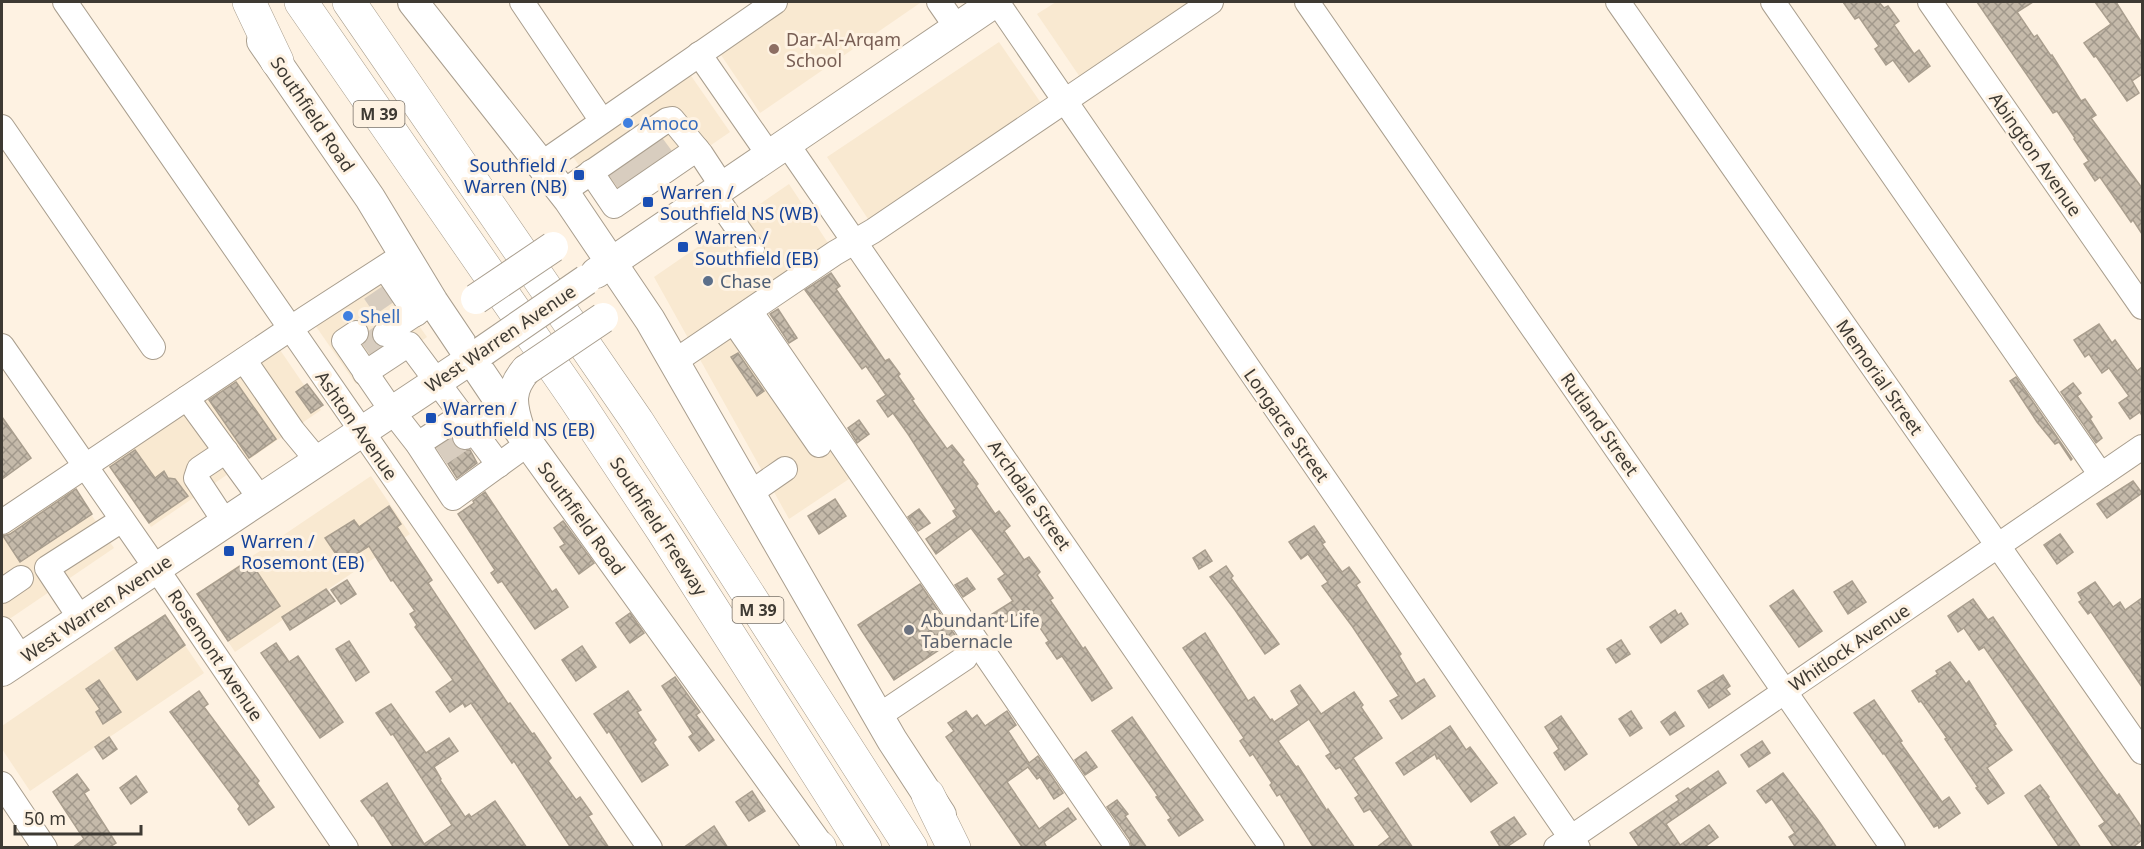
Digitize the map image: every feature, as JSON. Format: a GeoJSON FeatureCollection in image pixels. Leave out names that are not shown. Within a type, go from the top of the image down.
{"type":"FeatureCollection","features":[{"type":"Feature","properties":{"kind":"highway"},"geometry":{"type":"LineString","coordinates":[[249,2],[277,61]]}},
{"type":"Feature","properties":{"kind":"highway","name":"Southfield Freeway"},"geometry":{"type":"LineString","coordinates":[[301,2],[619,464],[865,848]]}},
{"type":"Feature","properties":{"kind":"highway","name":"Southfield Freeway"},"geometry":{"type":"LineString","coordinates":[[349,2],[637,421],[911,848]]}},
{"type":"Feature","properties":{"kind":"highway"},"geometry":{"type":"LineString","coordinates":[[928,795],[954,848]]}},
{"type":"Feature","properties":{"kind":"main road","name":"Southfield Road"},"geometry":{"type":"LineString","coordinates":[[235,2],[370,198],[386,314],[477,355],[504,409],[820,847]]}},
{"type":"Feature","properties":{"kind":"main road"},"geometry":{"type":"LineString","coordinates":[[413,2],[566,196],[612,262],[658,334],[878,717],[964,848]]}},
{"type":"Feature","properties":{"kind":"main road","name":"West Warren Avenue"},"geometry":{"type":"LineString","coordinates":[[11,664],[477,355],[996,2]]}},
{"type":"Feature","properties":{"kind":"main road"},"geometry":{"type":"LineString","coordinates":[[386,314],[432,291],[460,302],[476,299],[553,247],[564,235],[568,218],[566,196]]}},
{"type":"Feature","properties":{"kind":"main road"},"geometry":{"type":"LineString","coordinates":[[525,438],[515,414],[512,398],[517,381],[526,370],[603,318],[618,312],[636,316],[658,334]]}},
{"type":"Feature","properties":{"kind":"street","name":"Ashton Avenue"},"geometry":{"type":"LineString","coordinates":[[65,2],[650,848]]}},
{"type":"Feature","properties":{"kind":"street"},"geometry":{"type":"LineString","coordinates":[[522,2],[603,121]]}},
{"type":"Feature","properties":{"kind":"street"},"geometry":{"type":"LineString","coordinates":[[541,164],[775,2]]}},
{"type":"Feature","properties":{"kind":"street"},"geometry":{"type":"LineString","coordinates":[[939,2],[957,28]]}},
{"type":"Feature","properties":{"kind":"street","name":"Longacre Street"},"geometry":{"type":"LineString","coordinates":[[996,2],[1568,844]]}},
{"type":"Feature","properties":{"kind":"street"},"geometry":{"type":"LineString","coordinates":[[674,362],[1211,2]]}},
{"type":"Feature","properties":{"kind":"street","name":"Rutland Street"},"geometry":{"type":"LineString","coordinates":[[1307,2],[1893,848]]}},
{"type":"Feature","properties":{"kind":"street","name":"Memorial Street"},"geometry":{"type":"LineString","coordinates":[[1618,2],[2142,752]]}},
{"type":"Feature","properties":{"kind":"street"},"geometry":{"type":"LineString","coordinates":[[1773,2],[2101,475]]}},
{"type":"Feature","properties":{"kind":"street","name":"Abington Avenue"},"geometry":{"type":"LineString","coordinates":[[1930,2],[2142,307]]}},
{"type":"Feature","properties":{"kind":"street","name":"Archdale Street"},"geometry":{"type":"LineString","coordinates":[[699,54],[778,149],[818,204],[855,242],[1272,848]]}},
{"type":"Feature","properties":{"kind":"street"},"geometry":{"type":"LineString","coordinates":[[591,172],[614,206],[667,120],[672,119],[697,149],[752,249]]}},
{"type":"Feature","properties":{"kind":"street"},"geometry":{"type":"LineString","coordinates":[[2,127],[153,347]]}},
{"type":"Feature","properties":{"kind":"street"},"geometry":{"type":"LineString","coordinates":[[566,196],[591,172],[697,149]]}},
{"type":"Feature","properties":{"kind":"street"},"geometry":{"type":"LineString","coordinates":[[2,522],[290,329],[386,314]]}},
{"type":"Feature","properties":{"kind":"street"},"geometry":{"type":"LineString","coordinates":[[322,375],[386,314]]}},
{"type":"Feature","properties":{"kind":"street"},"geometry":{"type":"LineString","coordinates":[[386,314],[436,382],[471,435],[499,465]]}},
{"type":"Feature","properties":{"kind":"street"},"geometry":{"type":"LineString","coordinates":[[386,314],[392,411],[435,460],[453,498]]}},
{"type":"Feature","properties":{"kind":"street"},"geometry":{"type":"LineString","coordinates":[[733,322],[819,445]]}},
{"type":"Feature","properties":{"kind":"street"},"geometry":{"type":"LineString","coordinates":[[733,322],[1118,848]]}},
{"type":"Feature","properties":{"kind":"street","name":"Rosemont Avenue"},"geometry":{"type":"LineString","coordinates":[[2,346],[346,848]]}},
{"type":"Feature","properties":{"kind":"street"},"geometry":{"type":"LineString","coordinates":[[244,360],[293,431],[317,460]]}},
{"type":"Feature","properties":{"kind":"street"},"geometry":{"type":"LineString","coordinates":[[187,398],[260,498]]}},
{"type":"Feature","properties":{"kind":"street"},"geometry":{"type":"LineString","coordinates":[[435,460],[504,409]]}},
{"type":"Feature","properties":{"kind":"street"},"geometry":{"type":"LineString","coordinates":[[422,519],[499,465],[525,438]]}},
{"type":"Feature","properties":{"kind":"street","name":"Whitlock Avenue"},"geometry":{"type":"LineString","coordinates":[[1568,844],[1785,691],[2142,447]]}},
{"type":"Feature","properties":{"kind":"street"},"geometry":{"type":"LineString","coordinates":[[225,522],[196,478],[199,469],[226,451]]}},
{"type":"Feature","properties":{"kind":"street"},"geometry":{"type":"LineString","coordinates":[[749,494],[784,469]]}},
{"type":"Feature","properties":{"kind":"street"},"geometry":{"type":"LineString","coordinates":[[80,618],[47,568],[122,520]]}},
{"type":"Feature","properties":{"kind":"street"},"geometry":{"type":"LineString","coordinates":[[2,591],[21,578]]}},
{"type":"Feature","properties":{"kind":"street"},"geometry":{"type":"LineString","coordinates":[[2,629],[11,664]]}},
{"type":"Feature","properties":{"kind":"street"},"geometry":{"type":"LineString","coordinates":[[878,717],[965,658]]}},
{"type":"Feature","properties":{"kind":"street"},"geometry":{"type":"LineString","coordinates":[[2,784],[45,848]]}},
{"type":"Feature","properties":{"kind":"shaded area"},"geometry":{"type":"Polygon","coordinates":[[[787,2],[920,3],[760,113],[717,49],[787,2]]]}},
{"type":"Feature","properties":{"kind":"shaded area"},"geometry":{"type":"Polygon","coordinates":[[[1056,2],[1197,2],[1082,80],[1037,14],[1056,2]]]}},
{"type":"Feature","properties":{"kind":"shaded area"},"geometry":{"type":"Polygon","coordinates":[[[999,42],[1043,106],[870,222],[827,157],[999,42]]]}},
{"type":"Feature","properties":{"kind":"shaded area"},"geometry":{"type":"Polygon","coordinates":[[[687,70],[730,132],[612,213],[569,151],[687,70]]]}},
{"type":"Feature","properties":{"kind":"shaded area"},"geometry":{"type":"Polygon","coordinates":[[[789,184],[830,246],[741,308],[855,475],[789,519],[654,277],[789,184]]]}},
{"type":"Feature","properties":{"kind":"shaded area"},"geometry":{"type":"Polygon","coordinates":[[[384,277],[427,337],[356,384],[315,325],[384,277]]]}},
{"type":"Feature","properties":{"kind":"shaded area"},"geometry":{"type":"Polygon","coordinates":[[[276,344],[321,410],[151,527],[105,461],[276,344]]]}},
{"type":"Feature","properties":{"kind":"shaded area"},"geometry":{"type":"Polygon","coordinates":[[[371,476],[410,534],[235,652],[196,594],[371,476]]]}},
{"type":"Feature","properties":{"kind":"shaded area"},"geometry":{"type":"Polygon","coordinates":[[[69,482],[114,548],[2,624],[2,528],[69,482]]]}},
{"type":"Feature","properties":{"kind":"shaded area"},"geometry":{"type":"Polygon","coordinates":[[[164,615],[204,673],[30,791],[2,749],[2,726],[164,615]]]}},
{"type":"Feature","properties":{"kind":"building"},"geometry":{"type":"Polygon","coordinates":[[[1843,2],[1879,2],[1884,8],[1888,6],[1899,21],[1894,25],[1914,54],[1919,50],[1930,66],[1909,82],[1893,60],[1886,65],[1875,49],[1879,46],[1859,17],[1855,19],[1843,2]]]}},
{"type":"Feature","properties":{"kind":"building"},"geometry":{"type":"Polygon","coordinates":[[[1977,2],[2033,2],[2017,12],[2034,37],[2037,35],[2052,55],[2081,101],[2085,99],[2096,115],[2091,118],[2142,188],[2142,234],[2100,177],[2095,181],[2084,164],[2089,161],[2075,138],[2057,111],[2053,113],[1977,2]]]}},
{"type":"Feature","properties":{"kind":"building"},"geometry":{"type":"Polygon","coordinates":[[[2095,2],[2116,2],[2142,43],[2142,74],[2132,81],[2139,93],[2127,101],[2096,56],[2094,57],[2084,43],[2111,24],[2095,2]]]}},
{"type":"Feature","properties":{"kind":"building"},"geometry":{"type":"Polygon","coordinates":[[[831,273],[840,286],[836,289],[885,361],[889,359],[900,374],[898,376],[914,399],[912,400],[931,427],[947,449],[952,445],[964,460],[962,462],[995,514],[999,511],[1010,526],[1004,531],[1024,560],[1029,557],[1040,572],[1037,575],[1053,598],[1050,600],[1112,688],[1092,701],[1062,656],[1057,659],[1046,643],[1049,641],[1030,613],[1028,615],[1024,610],[997,628],[989,616],[1013,601],[998,579],[1005,574],[971,528],[936,554],[926,539],[957,517],[953,511],[956,509],[893,413],[888,417],[877,401],[886,395],[866,366],[862,369],[805,290],[831,273]]]}},
{"type":"Feature","properties":{"kind":"building"},"geometry":{"type":"Polygon","coordinates":[[[778,309],[797,338],[789,343],[770,314],[778,309]]]}},
{"type":"Feature","properties":{"kind":"building"},"geometry":{"type":"Polygon","coordinates":[[[2099,324],[2112,343],[2115,340],[2137,371],[2142,367],[2142,416],[2140,412],[2130,419],[2119,403],[2129,396],[2109,368],[2102,373],[2089,354],[2085,357],[2074,340],[2099,324]]]}},
{"type":"Feature","properties":{"kind":"building"},"geometry":{"type":"Polygon","coordinates":[[[738,353],[764,391],[757,396],[731,357],[738,353]]]}},
{"type":"Feature","properties":{"kind":"building"},"geometry":{"type":"Polygon","coordinates":[[[2016,377],[2071,460],[2059,442],[2055,444],[2037,422],[2010,381],[2016,377]]]}},
{"type":"Feature","properties":{"kind":"building"},"geometry":{"type":"Polygon","coordinates":[[[236,382],[276,439],[249,458],[209,400],[236,382]]]}},
{"type":"Feature","properties":{"kind":"building"},"geometry":{"type":"Polygon","coordinates":[[[2073,383],[2081,393],[2077,396],[2092,417],[2090,419],[2102,438],[2096,443],[2061,392],[2073,383]]]}},
{"type":"Feature","properties":{"kind":"building"},"geometry":{"type":"Polygon","coordinates":[[[307,384],[323,405],[311,413],[296,392],[307,384]]]}},
{"type":"Feature","properties":{"kind":"building"},"geometry":{"type":"Polygon","coordinates":[[[2,417],[31,458],[2,479],[2,417]]]}},
{"type":"Feature","properties":{"kind":"building"},"geometry":{"type":"Polygon","coordinates":[[[859,420],[869,434],[857,443],[848,428],[859,420]]]}},
{"type":"Feature","properties":{"kind":"building"},"geometry":{"type":"Polygon","coordinates":[[[451,439],[459,450],[470,450],[477,463],[457,478],[438,448],[451,439]]]}},
{"type":"Feature","properties":{"kind":"building"},"geometry":{"type":"Polygon","coordinates":[[[135,450],[155,478],[164,471],[168,478],[175,479],[188,496],[149,523],[110,467],[135,450]]]}},
{"type":"Feature","properties":{"kind":"building"},"geometry":{"type":"Polygon","coordinates":[[[2133,481],[2142,493],[2107,518],[2097,504],[2133,481]]]}},
{"type":"Feature","properties":{"kind":"building"},"geometry":{"type":"Polygon","coordinates":[[[76,489],[92,514],[20,562],[3,536],[10,534],[76,489]]]}},
{"type":"Feature","properties":{"kind":"building"},"geometry":{"type":"Polygon","coordinates":[[[485,492],[552,592],[556,589],[568,607],[535,629],[502,581],[498,583],[491,573],[495,570],[458,514],[485,492]]]}},
{"type":"Feature","properties":{"kind":"building"},"geometry":{"type":"Polygon","coordinates":[[[835,499],[846,516],[819,534],[808,516],[835,499]]]}},
{"type":"Feature","properties":{"kind":"building"},"geometry":{"type":"Polygon","coordinates":[[[389,506],[401,524],[397,527],[432,580],[428,583],[508,704],[510,703],[532,734],[534,733],[551,758],[548,761],[576,800],[580,797],[592,814],[588,816],[609,848],[571,848],[514,761],[512,763],[471,703],[465,707],[463,703],[450,712],[436,692],[453,680],[415,627],[417,625],[410,614],[415,611],[393,580],[391,581],[369,546],[342,563],[325,538],[354,520],[359,527],[389,506]]]}},
{"type":"Feature","properties":{"kind":"building"},"geometry":{"type":"Polygon","coordinates":[[[919,509],[930,523],[918,531],[908,517],[919,509]]]}},
{"type":"Feature","properties":{"kind":"building"},"geometry":{"type":"Polygon","coordinates":[[[563,521],[594,563],[579,574],[560,547],[565,544],[554,528],[563,521]]]}},
{"type":"Feature","properties":{"kind":"building"},"geometry":{"type":"Polygon","coordinates":[[[1314,526],[1325,542],[1322,544],[1342,572],[1349,567],[1360,582],[1356,585],[1401,654],[1399,656],[1416,684],[1424,679],[1435,696],[1402,719],[1390,701],[1399,696],[1322,586],[1328,582],[1308,554],[1301,559],[1289,542],[1314,526]]]}},
{"type":"Feature","properties":{"kind":"building"},"geometry":{"type":"Polygon","coordinates":[[[2060,534],[2073,552],[2057,564],[2044,545],[2060,534]]]}},
{"type":"Feature","properties":{"kind":"building"},"geometry":{"type":"Polygon","coordinates":[[[1205,550],[1212,561],[1199,569],[1193,558],[1205,550]]]}},
{"type":"Feature","properties":{"kind":"building"},"geometry":{"type":"Polygon","coordinates":[[[249,560],[280,606],[228,641],[197,594],[249,560]]]}},
{"type":"Feature","properties":{"kind":"building"},"geometry":{"type":"Polygon","coordinates":[[[1226,566],[1233,576],[1231,578],[1279,644],[1265,654],[1210,577],[1226,566]]]}},
{"type":"Feature","properties":{"kind":"building"},"geometry":{"type":"Polygon","coordinates":[[[967,578],[975,589],[963,597],[955,585],[967,578]]]}},
{"type":"Feature","properties":{"kind":"building"},"geometry":{"type":"Polygon","coordinates":[[[347,580],[356,594],[341,604],[331,590],[347,580]]]}},
{"type":"Feature","properties":{"kind":"building"},"geometry":{"type":"Polygon","coordinates":[[[1852,581],[1866,602],[1848,614],[1834,592],[1852,581]]]}},
{"type":"Feature","properties":{"kind":"building"},"geometry":{"type":"Polygon","coordinates":[[[2095,582],[2113,607],[2120,602],[2125,610],[2142,598],[2142,687],[2091,612],[2088,614],[2079,602],[2082,600],[2078,593],[2095,582]]]}},
{"type":"Feature","properties":{"kind":"building","name":"Abundant Life Tabernacle"},"geometry":{"type":"Polygon","coordinates":[[[920,584],[957,638],[894,680],[858,625],[920,584]]]}},
{"type":"Feature","properties":{"kind":"building"},"geometry":{"type":"Polygon","coordinates":[[[326,589],[335,601],[290,630],[282,617],[326,589]]]}},
{"type":"Feature","properties":{"kind":"building"},"geometry":{"type":"Polygon","coordinates":[[[1793,590],[1822,631],[1799,647],[1770,606],[1793,590]]]}},
{"type":"Feature","properties":{"kind":"building"},"geometry":{"type":"Polygon","coordinates":[[[1973,599],[1988,620],[1993,617],[2099,771],[2117,796],[2119,794],[2142,828],[2142,840],[2132,848],[2114,848],[2099,826],[2105,822],[1984,647],[1979,650],[1964,628],[1958,632],[1948,616],[1973,599]]]}},
{"type":"Feature","properties":{"kind":"building"},"geometry":{"type":"Polygon","coordinates":[[[1675,610],[1678,615],[1681,613],[1688,624],[1661,643],[1650,627],[1675,610]]]}},
{"type":"Feature","properties":{"kind":"building"},"geometry":{"type":"Polygon","coordinates":[[[630,613],[644,633],[630,643],[616,623],[630,613]]]}},
{"type":"Feature","properties":{"kind":"building"},"geometry":{"type":"Polygon","coordinates":[[[165,615],[185,645],[137,680],[115,648],[165,615]]]}},
{"type":"Feature","properties":{"kind":"building"},"geometry":{"type":"Polygon","coordinates":[[[1205,633],[1248,701],[1254,697],[1270,720],[1274,722],[1299,705],[1291,691],[1300,685],[1321,714],[1354,692],[1363,705],[1361,707],[1382,738],[1353,758],[1413,848],[1376,848],[1390,837],[1370,809],[1364,812],[1355,798],[1359,795],[1340,767],[1336,769],[1326,756],[1331,753],[1309,719],[1278,741],[1355,848],[1314,848],[1280,794],[1277,796],[1270,785],[1272,783],[1253,754],[1250,756],[1240,741],[1244,738],[1183,648],[1205,633]]]}},
{"type":"Feature","properties":{"kind":"building"},"geometry":{"type":"Polygon","coordinates":[[[1621,640],[1630,654],[1616,663],[1607,649],[1621,640]]]}},
{"type":"Feature","properties":{"kind":"building"},"geometry":{"type":"Polygon","coordinates":[[[349,641],[369,672],[356,681],[336,649],[349,641]]]}},
{"type":"Feature","properties":{"kind":"building"},"geometry":{"type":"Polygon","coordinates":[[[276,643],[289,662],[298,656],[343,722],[320,738],[261,653],[276,643]]]}},
{"type":"Feature","properties":{"kind":"building"},"geometry":{"type":"Polygon","coordinates":[[[582,646],[596,667],[576,681],[562,660],[582,646]]]}},
{"type":"Feature","properties":{"kind":"building"},"geometry":{"type":"Polygon","coordinates":[[[1950,662],[1966,684],[1969,681],[1996,724],[1994,725],[2012,750],[1987,768],[2004,793],[1988,804],[1945,739],[1947,738],[1912,691],[1938,674],[1936,671],[1950,662]]]}},
{"type":"Feature","properties":{"kind":"building"},"geometry":{"type":"Polygon","coordinates":[[[1723,675],[1730,686],[1726,689],[1730,694],[1709,708],[1698,691],[1723,675]]]}},
{"type":"Feature","properties":{"kind":"building"},"geometry":{"type":"Polygon","coordinates":[[[675,677],[700,712],[696,715],[714,740],[699,751],[689,737],[693,734],[662,686],[675,677]]]}},
{"type":"Feature","properties":{"kind":"building"},"geometry":{"type":"Polygon","coordinates":[[[99,680],[121,712],[103,724],[96,712],[100,709],[86,689],[99,680]]]}},
{"type":"Feature","properties":{"kind":"building"},"geometry":{"type":"Polygon","coordinates":[[[199,691],[208,704],[204,707],[259,781],[257,783],[274,807],[249,825],[238,809],[240,806],[170,712],[199,691]]]}},
{"type":"Feature","properties":{"kind":"building"},"geometry":{"type":"Polygon","coordinates":[[[628,691],[641,710],[637,712],[656,740],[653,743],[668,765],[642,782],[609,731],[607,733],[594,714],[628,691]]]}},
{"type":"Feature","properties":{"kind":"building"},"geometry":{"type":"Polygon","coordinates":[[[1874,700],[1942,802],[1949,797],[1960,813],[1939,828],[1938,825],[1934,827],[1854,713],[1874,700]]]}},
{"type":"Feature","properties":{"kind":"building"},"geometry":{"type":"Polygon","coordinates":[[[391,704],[426,753],[449,738],[458,751],[434,767],[465,817],[469,814],[471,817],[495,801],[527,848],[394,848],[361,801],[387,783],[424,844],[452,825],[393,734],[391,735],[376,713],[391,704]]]}},
{"type":"Feature","properties":{"kind":"building"},"geometry":{"type":"Polygon","coordinates":[[[966,711],[972,719],[977,715],[985,726],[1007,711],[1016,725],[1008,731],[1029,763],[1038,756],[1063,793],[1054,799],[1040,777],[1037,779],[1028,767],[1007,782],[1039,829],[1068,808],[1076,819],[1044,842],[1047,848],[1023,848],[946,737],[954,731],[948,723],[966,711]]]}},
{"type":"Feature","properties":{"kind":"building"},"geometry":{"type":"Polygon","coordinates":[[[1631,711],[1642,728],[1630,736],[1619,719],[1631,711]]]}},
{"type":"Feature","properties":{"kind":"building"},"geometry":{"type":"Polygon","coordinates":[[[1675,712],[1684,726],[1670,735],[1661,722],[1675,712]]]}},
{"type":"Feature","properties":{"kind":"building"},"geometry":{"type":"Polygon","coordinates":[[[1561,716],[1587,754],[1565,770],[1554,753],[1559,749],[1545,727],[1561,716]]]}},
{"type":"Feature","properties":{"kind":"building"},"geometry":{"type":"Polygon","coordinates":[[[1132,717],[1203,820],[1179,836],[1168,820],[1171,818],[1156,797],[1158,796],[1112,731],[1132,717]]]}},
{"type":"Feature","properties":{"kind":"building"},"geometry":{"type":"Polygon","coordinates":[[[1450,726],[1466,750],[1470,747],[1497,783],[1471,802],[1435,754],[1404,775],[1396,763],[1450,726]]]}},
{"type":"Feature","properties":{"kind":"building"},"geometry":{"type":"Polygon","coordinates":[[[109,737],[117,749],[103,759],[95,747],[109,737]]]}},
{"type":"Feature","properties":{"kind":"building"},"geometry":{"type":"Polygon","coordinates":[[[1762,741],[1770,753],[1749,767],[1741,755],[1762,741]]]}},
{"type":"Feature","properties":{"kind":"building"},"geometry":{"type":"Polygon","coordinates":[[[1086,752],[1097,767],[1085,775],[1075,760],[1086,752]]]}},
{"type":"Feature","properties":{"kind":"building"},"geometry":{"type":"Polygon","coordinates":[[[1718,771],[1726,783],[1666,824],[1680,845],[1709,825],[1718,837],[1703,848],[1640,848],[1630,833],[1679,800],[1676,796],[1688,788],[1690,790],[1718,771]]]}},
{"type":"Feature","properties":{"kind":"building"},"geometry":{"type":"Polygon","coordinates":[[[1783,773],[1837,848],[1796,848],[1789,837],[1795,833],[1772,799],[1766,803],[1757,791],[1783,773]]]}},
{"type":"Feature","properties":{"kind":"building"},"geometry":{"type":"Polygon","coordinates":[[[77,774],[89,790],[84,793],[116,843],[108,848],[72,848],[84,839],[53,792],[77,774]]]}},
{"type":"Feature","properties":{"kind":"building"},"geometry":{"type":"Polygon","coordinates":[[[136,776],[147,792],[131,804],[120,788],[136,776]]]}},
{"type":"Feature","properties":{"kind":"building"},"geometry":{"type":"Polygon","coordinates":[[[2040,785],[2081,848],[2060,848],[2025,796],[2040,785]]]}},
{"type":"Feature","properties":{"kind":"building"},"geometry":{"type":"Polygon","coordinates":[[[752,791],[765,811],[749,821],[736,802],[752,791]]]}},
{"type":"Feature","properties":{"kind":"building"},"geometry":{"type":"Polygon","coordinates":[[[1117,800],[1128,814],[1125,816],[1147,848],[1132,848],[1130,840],[1107,807],[1117,800]]]}},
{"type":"Feature","properties":{"kind":"building"},"geometry":{"type":"Polygon","coordinates":[[[1514,817],[1526,834],[1505,848],[1501,848],[1491,832],[1514,817]]]}},
{"type":"Feature","properties":{"kind":"building"},"geometry":{"type":"Polygon","coordinates":[[[714,826],[728,848],[683,848],[714,826]]]}},
{"type":"Feature","properties":{"kind":"tunnel"},"geometry":{"type":"LineString","coordinates":[[649,140],[663,159]]}},
{"type":"Feature","properties":{"kind":"tunnel"},"geometry":{"type":"LineString","coordinates":[[633,151],[646,171]]}},
{"type":"Feature","properties":{"kind":"tunnel"},"geometry":{"type":"LineString","coordinates":[[615,163],[629,183]]}},
{"type":"Feature","properties":{"kind":"tunnel"},"geometry":{"type":"LineString","coordinates":[[374,292],[385,308]]}},
{"type":"Feature","properties":{"kind":"tunnel"},"geometry":{"type":"LineString","coordinates":[[365,348],[385,334]]}},
{"type":"Feature","properties":{"kind":"tunnel"},"geometry":{"type":"LineString","coordinates":[[440,454],[465,437]]}},
{"type":"Feature","properties":{"kind":"place","name":"Dar-Al-Arqam School"},"geometry":{"type":"Point","coordinates":[774,49]}},
{"type":"Feature","properties":{"kind":"place","name":"Amoco"},"geometry":{"type":"Point","coordinates":[628,123]}},
{"type":"Feature","properties":{"kind":"place","name":"Southfield / Warren (NB)"},"geometry":{"type":"Point","coordinates":[579,175]}},
{"type":"Feature","properties":{"kind":"place","name":"Warren / Southfield NS (WB)"},"geometry":{"type":"Point","coordinates":[648,202]}},
{"type":"Feature","properties":{"kind":"place","name":"Warren / Southfield (EB)"},"geometry":{"type":"Point","coordinates":[683,247]}},
{"type":"Feature","properties":{"kind":"place","name":"Chase"},"geometry":{"type":"Point","coordinates":[708,281]}},
{"type":"Feature","properties":{"kind":"place","name":"Shell"},"geometry":{"type":"Point","coordinates":[348,316]}},
{"type":"Feature","properties":{"kind":"place","name":"Warren / Southfield NS (EB)"},"geometry":{"type":"Point","coordinates":[431,418]}},
{"type":"Feature","properties":{"kind":"place","name":"Warren / Rosemont (EB)"},"geometry":{"type":"Point","coordinates":[229,551]}},
{"type":"Feature","properties":{"kind":"place","name":"Abundant Life Tabernacle"},"geometry":{"type":"Point","coordinates":[909,630]}}]}
